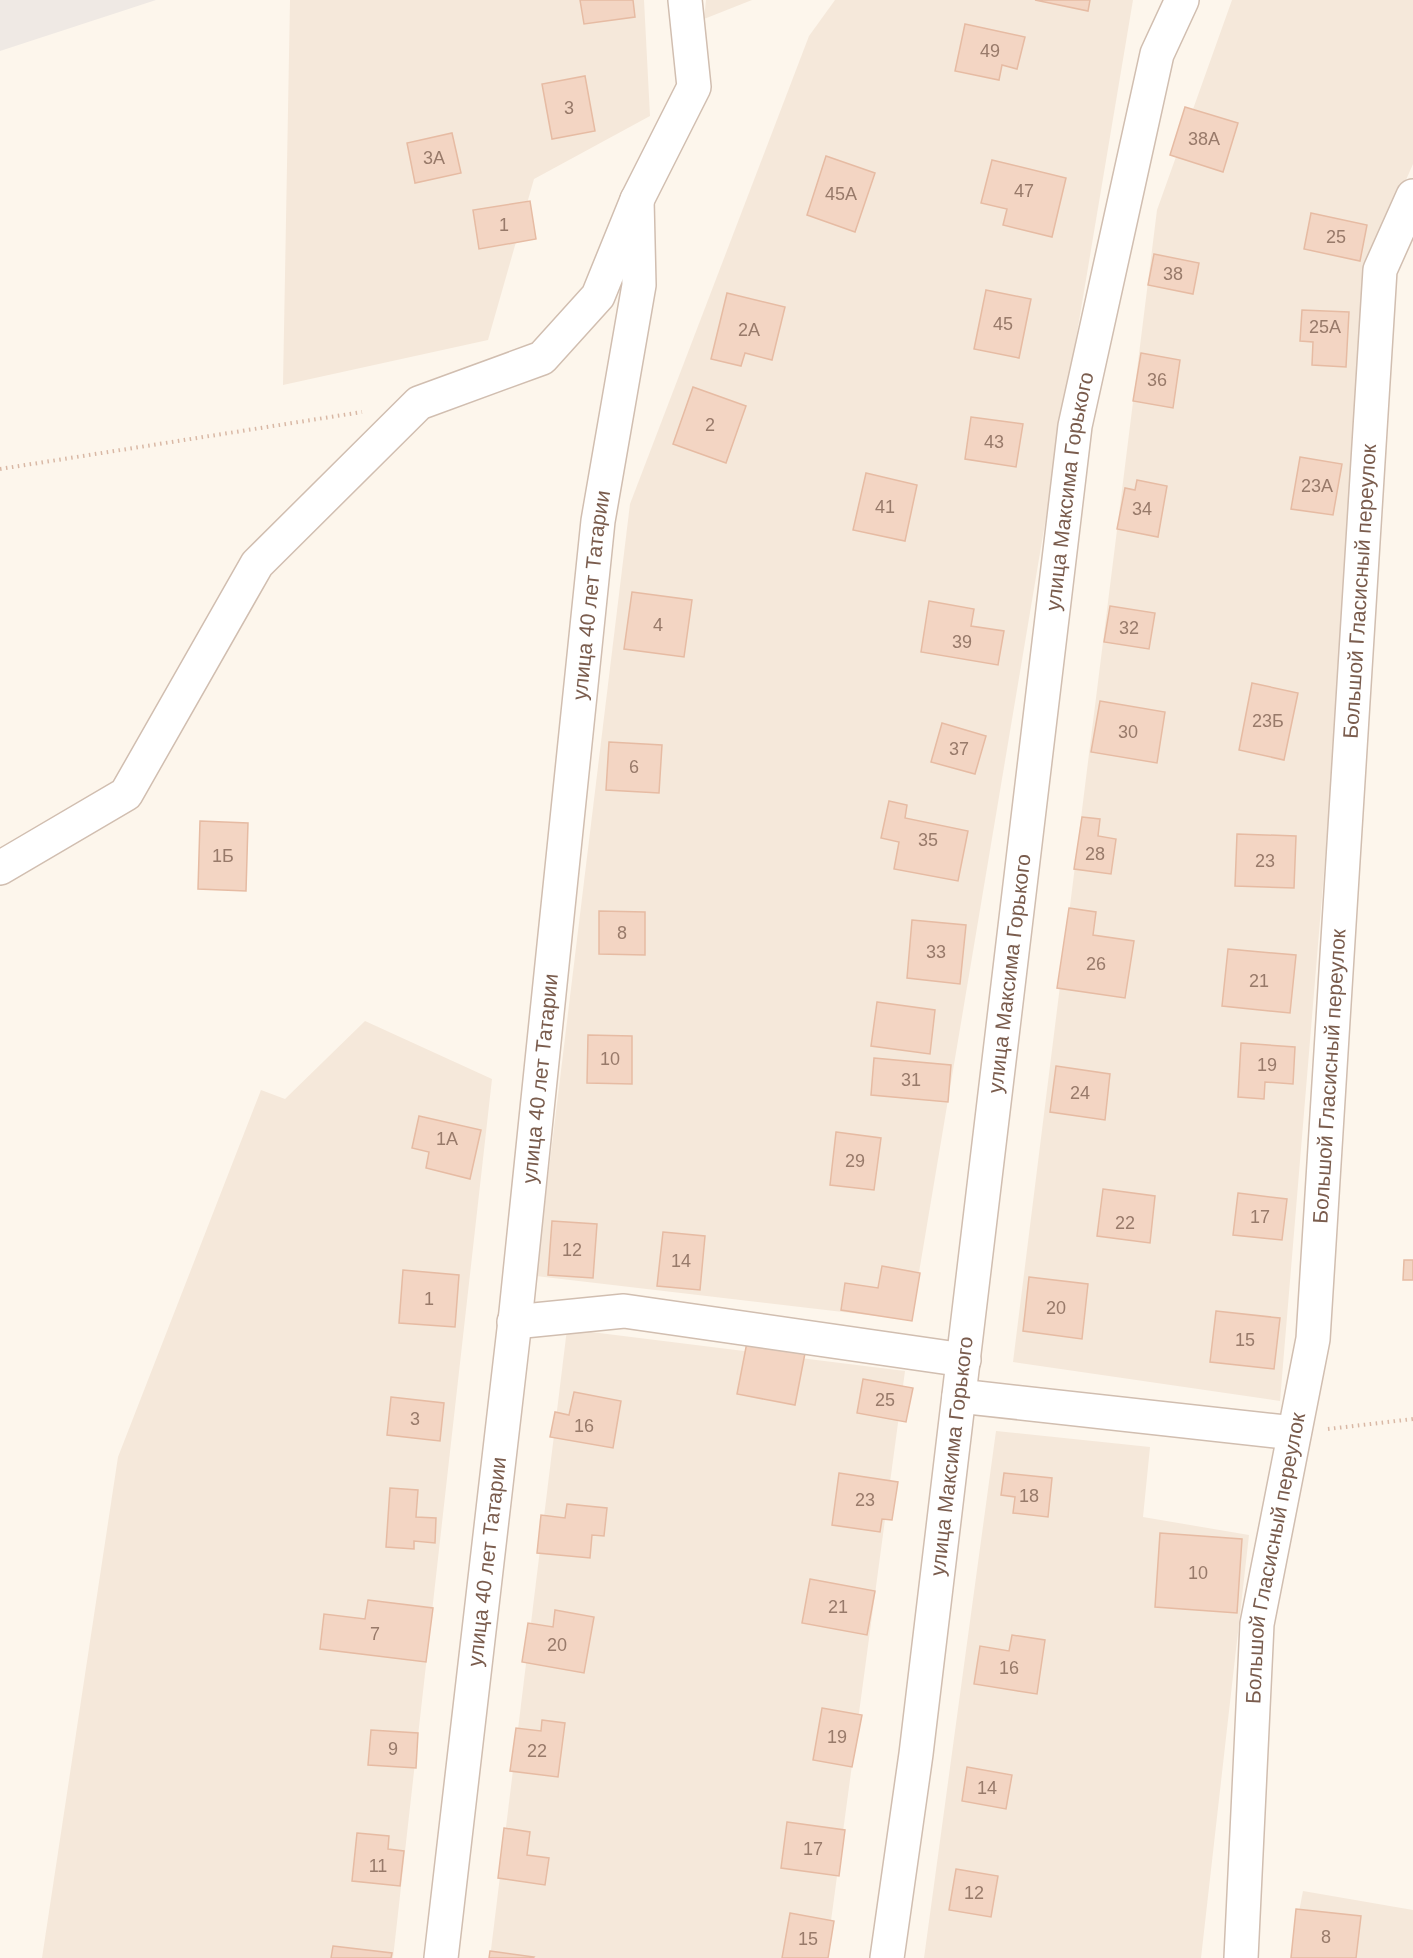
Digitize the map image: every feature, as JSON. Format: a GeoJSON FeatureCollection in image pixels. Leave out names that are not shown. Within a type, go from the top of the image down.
{"type":"FeatureCollection","features":[{"type":"Feature","properties":{"kind":"street"},"geometry":{"type":"LineString","coordinates":[[0,868],[126,794],[257,564],[419,403],[542,358],[598,296],[637,200],[694,87],[685,0]]}},
{"type":"Feature","properties":{"kind":"street","name":"улица Максима Горького"},"geometry":{"type":"LineString","coordinates":[[887,1958],[918,1743],[1075,426],[1157,54],[1182,0]]}},
{"type":"Feature","properties":{"kind":"street","name":"Большой Гласисный переулок"},"geometry":{"type":"LineString","coordinates":[[1241,1958],[1257,1624],[1313,1339],[1380,270],[1413,196]]}},
{"type":"Feature","properties":{"kind":"street","name":"улица 40 лет Татарии"},"geometry":{"type":"LineString","coordinates":[[441,1958],[514,1323],[598,521],[639,285],[637,200]]}},
{"type":"Feature","properties":{"kind":"street"},"geometry":{"type":"LineString","coordinates":[[514,1323],[624,1311],[964,1360]]}},
{"type":"Feature","properties":{"kind":"street"},"geometry":{"type":"LineString","coordinates":[[959,1396],[1294,1433]]}},
{"type":"Feature","properties":{"kind":"path"},"geometry":{"type":"LineString","coordinates":[[0,469],[419,403]]}},
{"type":"Feature","properties":{"kind":"path"},"geometry":{"type":"LineString","coordinates":[[1294,1433],[1413,1419]]}},
{"type":"Feature","properties":{"kind":"shaded area"},"geometry":{"type":"Polygon","coordinates":[[[0,0],[156,0],[0,51],[0,0]]]}},
{"type":"Feature","properties":{"kind":"shaded area"},"geometry":{"type":"Polygon","coordinates":[[[290,0],[644,0],[650,116],[534,179],[488,340],[283,385],[290,0]]]}},
{"type":"Feature","properties":{"kind":"shaded area"},"geometry":{"type":"Polygon","coordinates":[[[706,0],[752,0],[704,19],[706,0]]]}},
{"type":"Feature","properties":{"kind":"shaded area"},"geometry":{"type":"Polygon","coordinates":[[[835,0],[1133,0],[911,1320],[536,1276],[630,504],[809,36],[835,0]]]}},
{"type":"Feature","properties":{"kind":"shaded area"},"geometry":{"type":"Polygon","coordinates":[[[1232,0],[1413,0],[1413,164],[1376,248],[1280,1401],[1013,1362],[1157,210],[1232,0]]]}},
{"type":"Feature","properties":{"kind":"shaded area"},"geometry":{"type":"Polygon","coordinates":[[[365,1021],[492,1079],[393,1958],[42,1958],[118,1457],[261,1090],[285,1099],[365,1021]]]}},
{"type":"Feature","properties":{"kind":"shaded area"},"geometry":{"type":"Polygon","coordinates":[[[567,1329],[905,1371],[826,1958],[490,1958],[567,1329]]]}},
{"type":"Feature","properties":{"kind":"shaded area"},"geometry":{"type":"Polygon","coordinates":[[[996,1431],[1150,1447],[1143,1517],[1249,1535],[1201,1958],[924,1958],[996,1431]]]}},
{"type":"Feature","properties":{"kind":"shaded area"},"geometry":{"type":"Polygon","coordinates":[[[1303,1891],[1413,1910],[1413,1958],[1290,1958],[1303,1891]]]}},
{"type":"Feature","properties":{"kind":"building"},"geometry":{"type":"Polygon","coordinates":[[[580,0],[633,0],[635,17],[584,24],[580,0]]]}},
{"type":"Feature","properties":{"kind":"building"},"geometry":{"type":"Polygon","coordinates":[[[1035,0],[1090,0],[1088,11],[1035,0]]]}},
{"type":"Feature","properties":{"kind":"building"},"geometry":{"type":"Polygon","coordinates":[[[965,24],[1025,37],[1017,69],[1002,65],[999,80],[955,71],[965,24]]]}},
{"type":"Feature","properties":{"kind":"building"},"geometry":{"type":"Polygon","coordinates":[[[585,76],[595,131],[552,139],[542,84],[585,76]]]}},
{"type":"Feature","properties":{"kind":"building"},"geometry":{"type":"Polygon","coordinates":[[[1185,107],[1238,123],[1223,172],[1170,155],[1185,107]]]}},
{"type":"Feature","properties":{"kind":"building"},"geometry":{"type":"Polygon","coordinates":[[[452,133],[461,173],[415,183],[407,143],[452,133]]]}},
{"type":"Feature","properties":{"kind":"building"},"geometry":{"type":"Polygon","coordinates":[[[826,156],[875,173],[855,232],[807,215],[826,156]]]}},
{"type":"Feature","properties":{"kind":"building"},"geometry":{"type":"Polygon","coordinates":[[[992,160],[1066,178],[1052,237],[1003,225],[1007,209],[981,203],[992,160]]]}},
{"type":"Feature","properties":{"kind":"building"},"geometry":{"type":"Polygon","coordinates":[[[530,201],[536,239],[479,249],[473,210],[530,201]]]}},
{"type":"Feature","properties":{"kind":"building"},"geometry":{"type":"Polygon","coordinates":[[[1311,213],[1367,225],[1360,261],[1304,249],[1311,213]]]}},
{"type":"Feature","properties":{"kind":"building"},"geometry":{"type":"Polygon","coordinates":[[[1154,254],[1199,263],[1193,294],[1148,285],[1154,254]]]}},
{"type":"Feature","properties":{"kind":"building"},"geometry":{"type":"Polygon","coordinates":[[[986,290],[1031,299],[1019,358],[974,349],[986,290]]]}},
{"type":"Feature","properties":{"kind":"building"},"geometry":{"type":"Polygon","coordinates":[[[727,293],[785,307],[772,360],[745,353],[741,366],[711,359],[727,293]]]}},
{"type":"Feature","properties":{"kind":"building"},"geometry":{"type":"Polygon","coordinates":[[[1302,310],[1349,312],[1346,367],[1312,365],[1313,342],[1300,341],[1302,310]]]}},
{"type":"Feature","properties":{"kind":"building"},"geometry":{"type":"Polygon","coordinates":[[[1141,353],[1180,360],[1173,408],[1133,401],[1141,353]]]}},
{"type":"Feature","properties":{"kind":"building"},"geometry":{"type":"Polygon","coordinates":[[[693,387],[746,406],[726,463],[673,444],[693,387]]]}},
{"type":"Feature","properties":{"kind":"building"},"geometry":{"type":"Polygon","coordinates":[[[971,417],[1023,424],[1016,467],[965,459],[971,417]]]}},
{"type":"Feature","properties":{"kind":"building"},"geometry":{"type":"Polygon","coordinates":[[[1300,457],[1342,464],[1333,515],[1291,509],[1300,457]]]}},
{"type":"Feature","properties":{"kind":"building"},"geometry":{"type":"Polygon","coordinates":[[[866,473],[917,485],[905,541],[853,530],[866,473]]]}},
{"type":"Feature","properties":{"kind":"building"},"geometry":{"type":"Polygon","coordinates":[[[1137,480],[1167,486],[1158,537],[1117,529],[1125,488],[1135,490],[1137,480]]]}},
{"type":"Feature","properties":{"kind":"building"},"geometry":{"type":"Polygon","coordinates":[[[632,592],[692,600],[684,657],[624,649],[632,592]]]}},
{"type":"Feature","properties":{"kind":"building"},"geometry":{"type":"Polygon","coordinates":[[[929,601],[974,609],[971,626],[1004,631],[998,665],[921,652],[929,601]]]}},
{"type":"Feature","properties":{"kind":"building"},"geometry":{"type":"Polygon","coordinates":[[[1110,606],[1155,613],[1149,649],[1104,642],[1110,606]]]}},
{"type":"Feature","properties":{"kind":"building"},"geometry":{"type":"Polygon","coordinates":[[[1252,683],[1298,693],[1284,760],[1239,750],[1252,683]]]}},
{"type":"Feature","properties":{"kind":"building"},"geometry":{"type":"Polygon","coordinates":[[[1100,701],[1165,712],[1157,763],[1091,752],[1100,701]]]}},
{"type":"Feature","properties":{"kind":"building"},"geometry":{"type":"Polygon","coordinates":[[[942,723],[986,736],[975,774],[931,762],[942,723]]]}},
{"type":"Feature","properties":{"kind":"building"},"geometry":{"type":"Polygon","coordinates":[[[609,742],[662,745],[659,793],[606,790],[609,742]]]}},
{"type":"Feature","properties":{"kind":"building"},"geometry":{"type":"Polygon","coordinates":[[[889,801],[907,805],[905,818],[968,831],[958,881],[894,869],[899,842],[881,838],[889,801]]]}},
{"type":"Feature","properties":{"kind":"building"},"geometry":{"type":"Polygon","coordinates":[[[1082,817],[1100,819],[1098,836],[1116,839],[1111,874],[1074,869],[1082,817]]]}},
{"type":"Feature","properties":{"kind":"building"},"geometry":{"type":"Polygon","coordinates":[[[200,821],[248,823],[246,891],[198,889],[200,821]]]}},
{"type":"Feature","properties":{"kind":"building"},"geometry":{"type":"Polygon","coordinates":[[[1237,834],[1296,836],[1294,888],[1235,886],[1237,834]]]}},
{"type":"Feature","properties":{"kind":"building"},"geometry":{"type":"Polygon","coordinates":[[[1069,908],[1096,912],[1093,935],[1134,941],[1125,998],[1057,988],[1069,908]]]}},
{"type":"Feature","properties":{"kind":"building"},"geometry":{"type":"Polygon","coordinates":[[[599,911],[645,912],[645,955],[599,954],[599,911]]]}},
{"type":"Feature","properties":{"kind":"building"},"geometry":{"type":"Polygon","coordinates":[[[912,920],[966,925],[960,984],[907,978],[912,920]]]}},
{"type":"Feature","properties":{"kind":"building"},"geometry":{"type":"Polygon","coordinates":[[[1228,949],[1296,955],[1290,1013],[1222,1006],[1228,949]]]}},
{"type":"Feature","properties":{"kind":"building"},"geometry":{"type":"Polygon","coordinates":[[[877,1002],[935,1010],[930,1054],[871,1046],[877,1002]]]}},
{"type":"Feature","properties":{"kind":"building"},"geometry":{"type":"Polygon","coordinates":[[[588,1035],[632,1036],[632,1084],[587,1083],[588,1035]]]}},
{"type":"Feature","properties":{"kind":"building"},"geometry":{"type":"Polygon","coordinates":[[[1241,1043],[1295,1047],[1293,1084],[1265,1082],[1264,1099],[1238,1097],[1241,1043]]]}},
{"type":"Feature","properties":{"kind":"building"},"geometry":{"type":"Polygon","coordinates":[[[874,1058],[951,1065],[948,1102],[871,1095],[874,1058]]]}},
{"type":"Feature","properties":{"kind":"building"},"geometry":{"type":"Polygon","coordinates":[[[1056,1066],[1110,1074],[1105,1120],[1050,1112],[1056,1066]]]}},
{"type":"Feature","properties":{"kind":"building"},"geometry":{"type":"Polygon","coordinates":[[[419,1116],[481,1130],[470,1179],[426,1168],[429,1152],[412,1148],[419,1116]]]}},
{"type":"Feature","properties":{"kind":"building"},"geometry":{"type":"Polygon","coordinates":[[[836,1132],[881,1138],[874,1190],[830,1185],[836,1132]]]}},
{"type":"Feature","properties":{"kind":"building"},"geometry":{"type":"Polygon","coordinates":[[[1103,1189],[1155,1196],[1150,1243],[1097,1236],[1103,1189]]]}},
{"type":"Feature","properties":{"kind":"building"},"geometry":{"type":"Polygon","coordinates":[[[1238,1193],[1287,1199],[1282,1240],[1233,1235],[1238,1193]]]}},
{"type":"Feature","properties":{"kind":"building"},"geometry":{"type":"Polygon","coordinates":[[[552,1221],[597,1224],[593,1278],[548,1275],[552,1221]]]}},
{"type":"Feature","properties":{"kind":"building"},"geometry":{"type":"Polygon","coordinates":[[[663,1232],[705,1236],[700,1290],[657,1286],[663,1232]]]}},
{"type":"Feature","properties":{"kind":"building"},"geometry":{"type":"Polygon","coordinates":[[[1404,1260],[1413,1260],[1413,1280],[1403,1280],[1404,1260]]]}},
{"type":"Feature","properties":{"kind":"building"},"geometry":{"type":"Polygon","coordinates":[[[882,1266],[920,1273],[912,1321],[841,1310],[845,1283],[878,1288],[882,1266]]]}},
{"type":"Feature","properties":{"kind":"building"},"geometry":{"type":"Polygon","coordinates":[[[403,1270],[459,1275],[455,1327],[399,1323],[403,1270]]]}},
{"type":"Feature","properties":{"kind":"building"},"geometry":{"type":"Polygon","coordinates":[[[1029,1277],[1088,1284],[1082,1339],[1023,1331],[1029,1277]]]}},
{"type":"Feature","properties":{"kind":"building"},"geometry":{"type":"Polygon","coordinates":[[[1216,1311],[1280,1318],[1274,1369],[1210,1362],[1216,1311]]]}},
{"type":"Feature","properties":{"kind":"building"},"geometry":{"type":"Polygon","coordinates":[[[748,1337],[806,1348],[795,1405],[737,1394],[748,1337]]]}},
{"type":"Feature","properties":{"kind":"building"},"geometry":{"type":"Polygon","coordinates":[[[863,1379],[913,1388],[906,1422],[857,1413],[863,1379]]]}},
{"type":"Feature","properties":{"kind":"building"},"geometry":{"type":"Polygon","coordinates":[[[574,1392],[621,1401],[613,1448],[550,1437],[555,1412],[569,1415],[574,1392]]]}},
{"type":"Feature","properties":{"kind":"building"},"geometry":{"type":"Polygon","coordinates":[[[391,1397],[444,1403],[440,1441],[387,1435],[391,1397]]]}},
{"type":"Feature","properties":{"kind":"building"},"geometry":{"type":"Polygon","coordinates":[[[839,1473],[898,1482],[892,1520],[882,1519],[880,1532],[832,1525],[839,1473]]]}},
{"type":"Feature","properties":{"kind":"building"},"geometry":{"type":"Polygon","coordinates":[[[1004,1473],[1052,1478],[1048,1517],[1013,1513],[1015,1497],[1001,1495],[1004,1473]]]}},
{"type":"Feature","properties":{"kind":"building"},"geometry":{"type":"Polygon","coordinates":[[[390,1488],[418,1490],[416,1517],[436,1518],[435,1543],[414,1541],[414,1549],[386,1547],[390,1488]]]}},
{"type":"Feature","properties":{"kind":"building"},"geometry":{"type":"Polygon","coordinates":[[[567,1504],[607,1508],[604,1536],[592,1535],[590,1558],[537,1553],[541,1515],[565,1518],[567,1504]]]}},
{"type":"Feature","properties":{"kind":"building"},"geometry":{"type":"Polygon","coordinates":[[[1160,1533],[1242,1539],[1237,1613],[1155,1607],[1160,1533]]]}},
{"type":"Feature","properties":{"kind":"building"},"geometry":{"type":"Polygon","coordinates":[[[810,1579],[875,1591],[867,1635],[802,1623],[810,1579]]]}},
{"type":"Feature","properties":{"kind":"building"},"geometry":{"type":"Polygon","coordinates":[[[368,1600],[433,1608],[426,1662],[320,1649],[324,1614],[365,1619],[368,1600]]]}},
{"type":"Feature","properties":{"kind":"building"},"geometry":{"type":"Polygon","coordinates":[[[555,1610],[594,1617],[584,1673],[522,1662],[528,1623],[553,1627],[555,1610]]]}},
{"type":"Feature","properties":{"kind":"building"},"geometry":{"type":"Polygon","coordinates":[[[1012,1635],[1045,1640],[1037,1694],[974,1684],[980,1646],[1009,1651],[1012,1635]]]}},
{"type":"Feature","properties":{"kind":"building"},"geometry":{"type":"Polygon","coordinates":[[[822,1708],[862,1715],[852,1767],[813,1760],[822,1708]]]}},
{"type":"Feature","properties":{"kind":"building"},"geometry":{"type":"Polygon","coordinates":[[[542,1720],[565,1723],[558,1777],[510,1771],[516,1728],[541,1731],[542,1720]]]}},
{"type":"Feature","properties":{"kind":"building"},"geometry":{"type":"Polygon","coordinates":[[[371,1730],[418,1733],[416,1768],[368,1765],[371,1730]]]}},
{"type":"Feature","properties":{"kind":"building"},"geometry":{"type":"Polygon","coordinates":[[[967,1767],[1012,1775],[1006,1809],[962,1801],[967,1767]]]}},
{"type":"Feature","properties":{"kind":"building"},"geometry":{"type":"Polygon","coordinates":[[[787,1822],[845,1830],[839,1876],[781,1868],[787,1822]]]}},
{"type":"Feature","properties":{"kind":"building"},"geometry":{"type":"Polygon","coordinates":[[[504,1828],[530,1832],[527,1855],[549,1858],[545,1885],[498,1878],[504,1828]]]}},
{"type":"Feature","properties":{"kind":"building"},"geometry":{"type":"Polygon","coordinates":[[[357,1833],[389,1836],[388,1849],[404,1851],[400,1886],[352,1881],[357,1833]]]}},
{"type":"Feature","properties":{"kind":"building"},"geometry":{"type":"Polygon","coordinates":[[[956,1869],[998,1876],[991,1917],[949,1910],[956,1869]]]}},
{"type":"Feature","properties":{"kind":"building"},"geometry":{"type":"Polygon","coordinates":[[[1296,1909],[1361,1916],[1356,1958],[1291,1958],[1296,1909]]]}},
{"type":"Feature","properties":{"kind":"building"},"geometry":{"type":"Polygon","coordinates":[[[790,1913],[834,1921],[828,1958],[782,1958],[790,1913]]]}},
{"type":"Feature","properties":{"kind":"building"},"geometry":{"type":"Polygon","coordinates":[[[333,1946],[392,1953],[391,1958],[331,1958],[333,1946]]]}},
{"type":"Feature","properties":{"kind":"building"},"geometry":{"type":"Polygon","coordinates":[[[490,1951],[534,1957],[489,1958],[490,1951]]]}}]}
